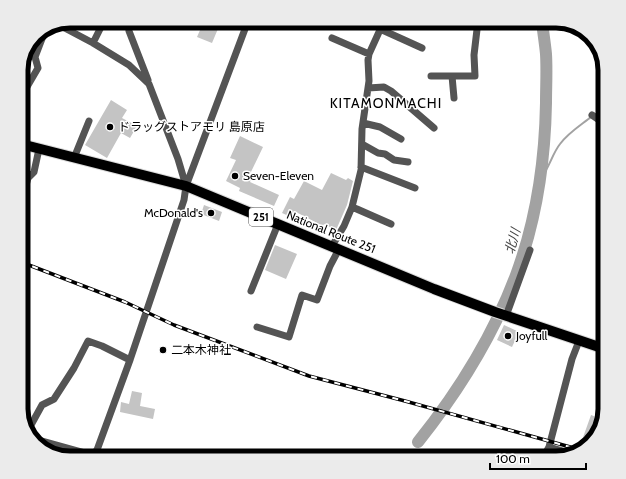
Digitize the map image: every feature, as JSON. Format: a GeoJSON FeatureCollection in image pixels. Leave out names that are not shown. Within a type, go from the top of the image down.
{"type":"FeatureCollection","features":[{"type":"Feature","properties":{"kind":"highway","name":"National Route 251"},"geometry":{"type":"LineString","coordinates":[[28,146],[186,186],[335,248],[502,314],[598,347]]}},
{"type":"Feature","properties":{"kind":"street"},"geometry":{"type":"LineString","coordinates":[[93,43],[100,28]]}},
{"type":"Feature","properties":{"kind":"street"},"geometry":{"type":"LineString","coordinates":[[96,451],[130,360],[184,200],[186,186],[245,28]]}},
{"type":"Feature","properties":{"kind":"street"},"geometry":{"type":"LineString","coordinates":[[431,76],[475,76],[474,55],[477,28]]}},
{"type":"Feature","properties":{"kind":"street"},"geometry":{"type":"LineString","coordinates":[[66,29],[129,65],[150,84]]}},
{"type":"Feature","properties":{"kind":"street"},"geometry":{"type":"LineString","coordinates":[[257,327],[289,337],[302,295],[317,300],[335,248],[352,207],[362,167],[363,123],[368,88],[369,54],[380,29],[422,48]]}},
{"type":"Feature","properties":{"kind":"street"},"geometry":{"type":"LineString","coordinates":[[129,31],[178,159],[186,186]]}},
{"type":"Feature","properties":{"kind":"street"},"geometry":{"type":"LineString","coordinates":[[28,85],[38,68],[35,57],[42,38]]}},
{"type":"Feature","properties":{"kind":"street"},"geometry":{"type":"LineString","coordinates":[[332,38],[369,54]]}},
{"type":"Feature","properties":{"kind":"street"},"geometry":{"type":"LineString","coordinates":[[452,76],[454,98]]}},
{"type":"Feature","properties":{"kind":"street"},"geometry":{"type":"LineString","coordinates":[[368,88],[384,87],[391,91],[434,128]]}},
{"type":"Feature","properties":{"kind":"street"},"geometry":{"type":"LineString","coordinates":[[593,116],[598,119]]}},
{"type":"Feature","properties":{"kind":"street"},"geometry":{"type":"LineString","coordinates":[[74,158],[89,120]]}},
{"type":"Feature","properties":{"kind":"street"},"geometry":{"type":"LineString","coordinates":[[363,123],[380,127],[401,139]]}},
{"type":"Feature","properties":{"kind":"street"},"geometry":{"type":"LineString","coordinates":[[362,144],[378,153],[385,154],[394,160],[408,162]]}},
{"type":"Feature","properties":{"kind":"street"},"geometry":{"type":"LineString","coordinates":[[28,178],[34,172],[39,149]]}},
{"type":"Feature","properties":{"kind":"street"},"geometry":{"type":"LineString","coordinates":[[362,167],[414,188]]}},
{"type":"Feature","properties":{"kind":"street"},"geometry":{"type":"LineString","coordinates":[[251,290],[278,224]]}},
{"type":"Feature","properties":{"kind":"street"},"geometry":{"type":"LineString","coordinates":[[502,314],[518,287],[530,250]]}},
{"type":"Feature","properties":{"kind":"street"},"geometry":{"type":"LineString","coordinates":[[31,425],[42,405],[54,399],[74,368],[88,341],[102,346],[130,360]]}},
{"type":"Feature","properties":{"kind":"street"},"geometry":{"type":"LineString","coordinates":[[547,451],[572,359],[579,341]]}},
{"type":"Feature","properties":{"kind":"street"},"geometry":{"type":"LineString","coordinates":[[44,441],[78,451]]}},
{"type":"Feature","properties":{"kind":"street"},"geometry":{"type":"LineString","coordinates":[[549,447],[562,451]]}},
{"type":"Feature","properties":{"kind":"building"},"geometry":{"type":"Polygon","coordinates":[[[201,28],[218,28],[212,43],[197,37],[201,28]]]}},
{"type":"Feature","properties":{"kind":"building","name":"ドラッグストアモリ 島原店"},"geometry":{"type":"Polygon","coordinates":[[[111,100],[127,110],[122,118],[137,126],[130,138],[121,133],[107,158],[85,145],[111,100]]]}},
{"type":"Feature","properties":{"kind":"building"},"geometry":{"type":"Polygon","coordinates":[[[240,136],[263,147],[250,174],[253,175],[250,182],[279,195],[274,206],[239,191],[240,188],[226,181],[236,160],[230,158],[240,136]]]}},
{"type":"Feature","properties":{"kind":"building"},"geometry":{"type":"Polygon","coordinates":[[[331,173],[346,180],[348,178],[353,181],[347,205],[336,230],[324,224],[323,226],[294,211],[291,217],[282,213],[290,197],[294,199],[304,181],[322,190],[331,173]]]}},
{"type":"Feature","properties":{"kind":"building"},"geometry":{"type":"Polygon","coordinates":[[[204,205],[222,212],[219,221],[201,214],[204,205]]]}},
{"type":"Feature","properties":{"kind":"building"},"geometry":{"type":"Polygon","coordinates":[[[275,245],[297,254],[286,279],[265,270],[275,245]]]}},
{"type":"Feature","properties":{"kind":"building","name":"Joyfull"},"geometry":{"type":"Polygon","coordinates":[[[504,325],[519,332],[512,347],[497,340],[504,325]]]}},
{"type":"Feature","properties":{"kind":"building"},"geometry":{"type":"Polygon","coordinates":[[[132,391],[142,393],[140,406],[155,409],[153,419],[120,412],[121,402],[129,404],[132,391]]]}},
{"type":"Feature","properties":{"kind":"building"},"geometry":{"type":"Polygon","coordinates":[[[591,415],[597,417],[592,430],[586,439],[581,442],[591,415]]]}},
{"type":"Feature","properties":{"kind":"waterway","name":"北川"},"geometry":{"type":"LineString","coordinates":[[418,442],[461,383],[473,363],[497,320],[507,298],[523,254],[534,212],[544,147],[546,54],[543,28]]}},
{"type":"Feature","properties":{"kind":"waterway"},"geometry":{"type":"LineString","coordinates":[[540,179],[563,140],[591,117]]}},
{"type":"Feature","properties":{"kind":"railway"},"geometry":{"type":"LineString","coordinates":[[28,265],[125,302],[174,325],[309,376],[573,448]]}},
{"type":"Feature","properties":{"kind":"place","name":"ドラッグストアモリ 島原店"},"geometry":{"type":"Point","coordinates":[110,127]}},
{"type":"Feature","properties":{"kind":"place","name":"Seven-Eleven"},"geometry":{"type":"Point","coordinates":[235,176]}},
{"type":"Feature","properties":{"kind":"place","name":"McDonald's"},"geometry":{"type":"Point","coordinates":[211,213]}},
{"type":"Feature","properties":{"kind":"place","name":"Joyfull"},"geometry":{"type":"Point","coordinates":[508,336]}},
{"type":"Feature","properties":{"kind":"place","name":"二本木神社"},"geometry":{"type":"Point","coordinates":[163,350]}},
{"type":"Feature","properties":{"kind":"district","name":"KITAMONMACHI"},"geometry":{"type":"Point","coordinates":[386,103]}}]}
